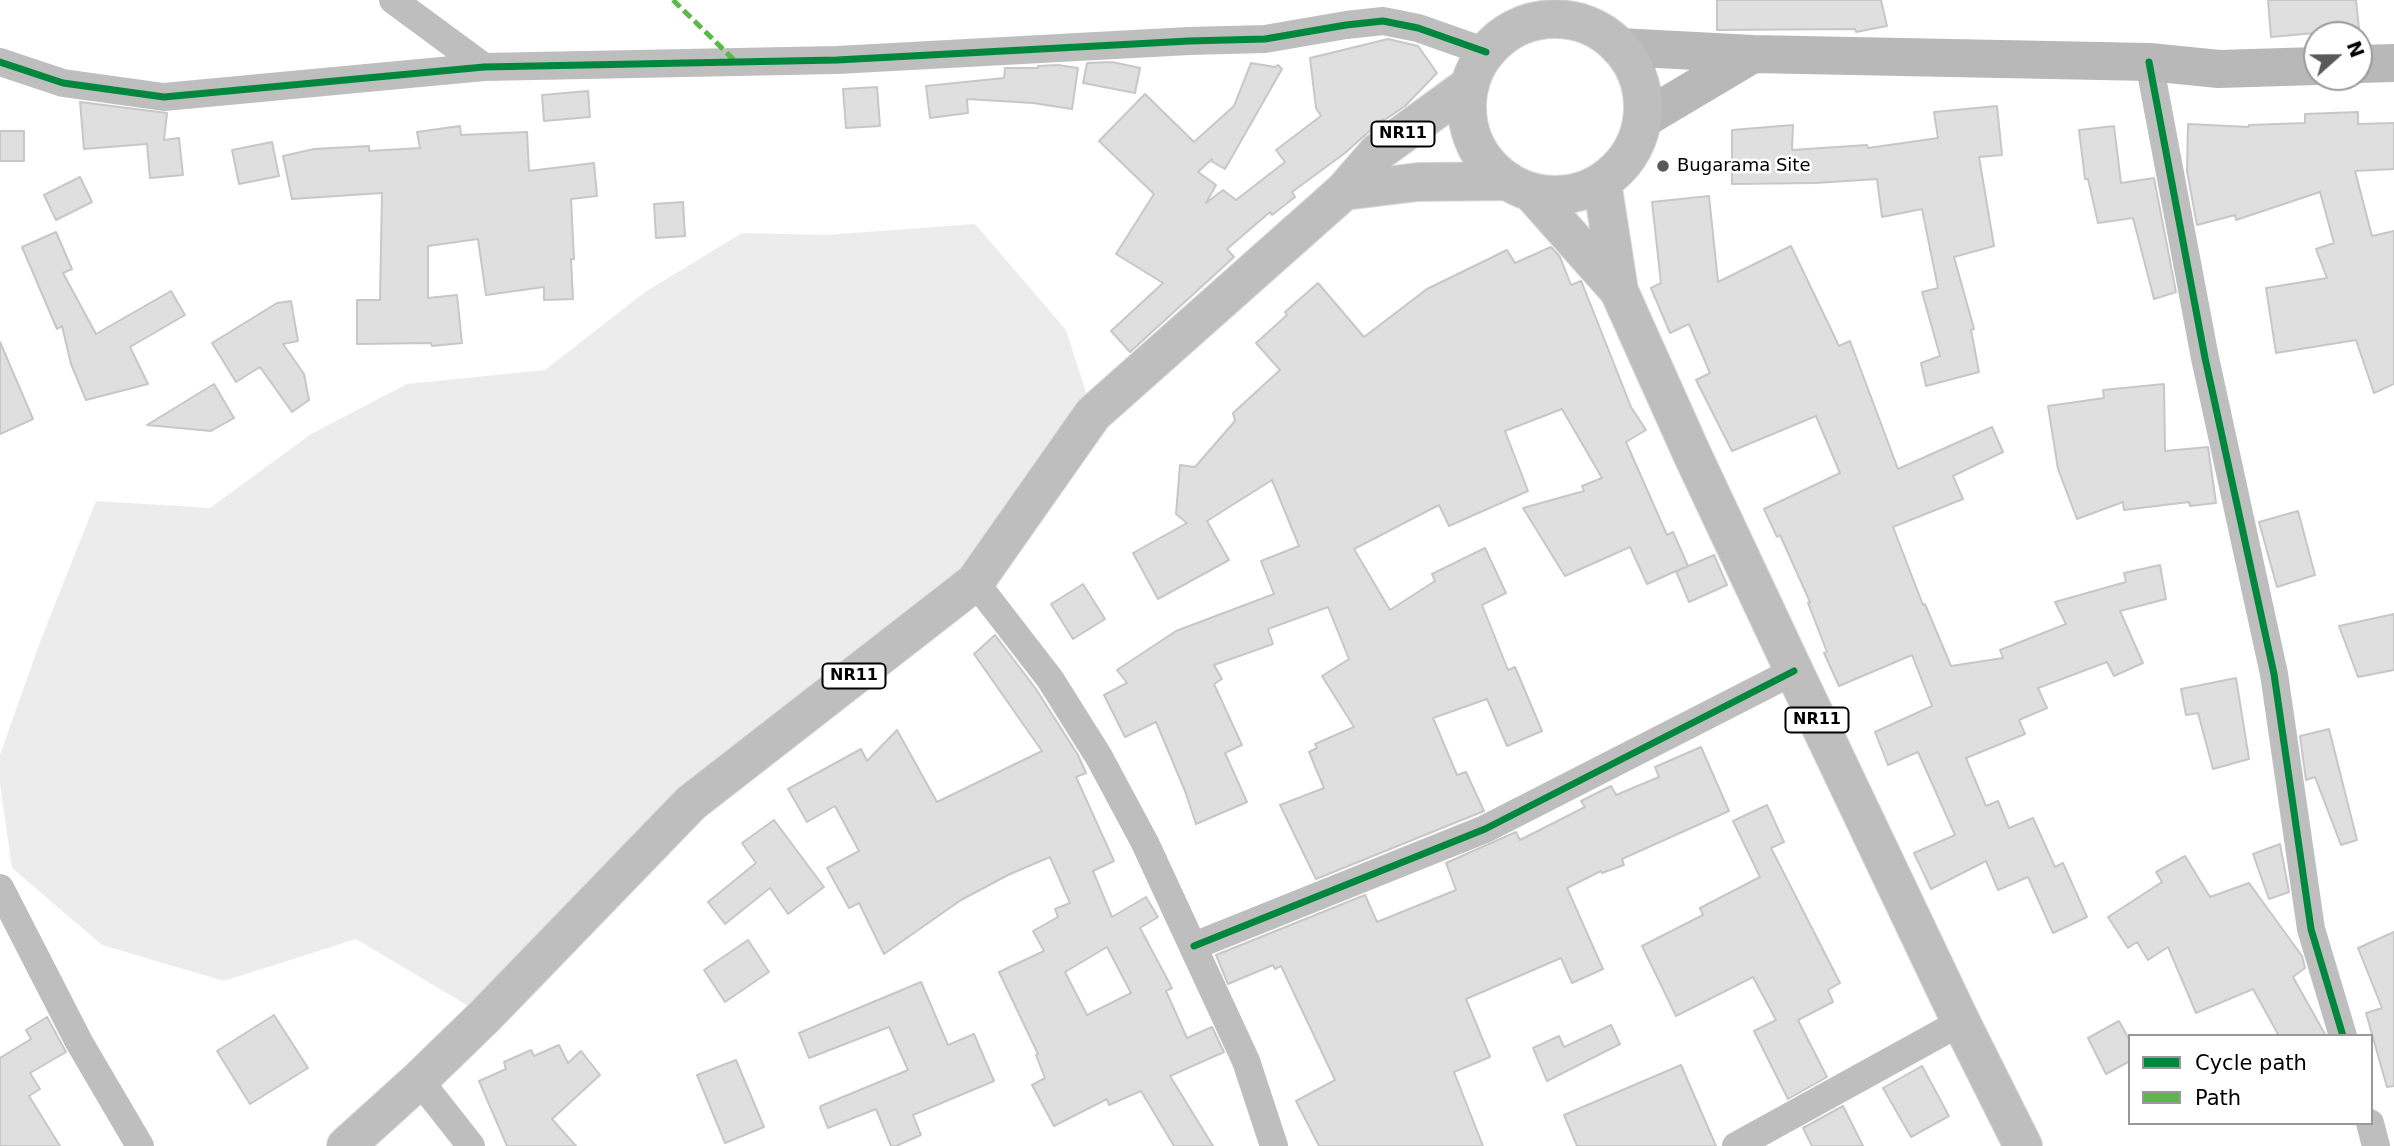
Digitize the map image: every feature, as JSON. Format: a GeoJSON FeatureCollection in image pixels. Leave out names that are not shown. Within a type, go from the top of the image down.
{"type":"FeatureCollection","features":[{"type":"Feature","properties":{"kind":"highway"},"geometry":{"type":"LineString","coordinates":[[1343,191],[1418,182],[1519,186],[1549,195],[1567,194],[1585,190],[1614,173],[1633,149],[1642,120],[1643,101],[1639,81],[1631,63],[1606,35],[1573,20],[1554,19],[1544,10],[1508,32],[1478,69],[1468,116],[1477,146],[1495,171],[1519,186]]}},
{"type":"Feature","properties":{"kind":"highway","name":"NR11"},"geometry":{"type":"LineString","coordinates":[[346,1146],[419,1080],[691,803],[975,582],[1093,414],[1343,191],[1378,152],[1478,69]]}},
{"type":"Feature","properties":{"kind":"highway","name":"NR11"},"geometry":{"type":"LineString","coordinates":[[1602,182],[1619,290],[1692,454],[1794,671],[2023,1146]]}},
{"type":"Feature","properties":{"kind":"highway","name":"NR11"},"geometry":{"type":"LineString","coordinates":[[1519,186],[1619,290]]}},
{"type":"Feature","properties":{"kind":"main road"},"geometry":{"type":"LineString","coordinates":[[1619,47],[1754,54],[2149,62],[2219,69],[2303,66]]}},
{"type":"Feature","properties":{"kind":"main road"},"geometry":{"type":"LineString","coordinates":[[1642,120],[1754,54]]}},
{"type":"Feature","properties":{"kind":"main road"},"geometry":{"type":"LineString","coordinates":[[2373,64],[2394,63]]}},
{"type":"Feature","properties":{"kind":"street"},"geometry":{"type":"LineString","coordinates":[[393,0],[484,67]]}},
{"type":"Feature","properties":{"kind":"street"},"geometry":{"type":"LineString","coordinates":[[0,62],[63,83],[164,97],[484,67],[837,60],[1265,39],[1383,21],[1418,28],[1478,69]]}},
{"type":"Feature","properties":{"kind":"street"},"geometry":{"type":"LineString","coordinates":[[2149,62],[2205,358],[2274,674],[2311,929],[2342,1034]]}},
{"type":"Feature","properties":{"kind":"street"},"geometry":{"type":"LineString","coordinates":[[975,582],[1050,679],[1099,757],[1145,843],[1246,1061],[1274,1146]]}},
{"type":"Feature","properties":{"kind":"street"},"geometry":{"type":"LineString","coordinates":[[1194,946],[1485,829],[1794,671]]}},
{"type":"Feature","properties":{"kind":"street"},"geometry":{"type":"LineString","coordinates":[[0,888],[79,1042],[140,1146]]}},
{"type":"Feature","properties":{"kind":"street"},"geometry":{"type":"LineString","coordinates":[[1736,1146],[1961,1022]]}},
{"type":"Feature","properties":{"kind":"street"},"geometry":{"type":"LineString","coordinates":[[419,1080],[471,1146]]}},
{"type":"Feature","properties":{"kind":"street"},"geometry":{"type":"LineString","coordinates":[[2371,1125],[2376,1146]]}},
{"type":"Feature","properties":{"kind":"shaded area"},"geometry":{"type":"Polygon","coordinates":[[[975,224],[1066,330],[1093,414],[975,582],[691,803],[485,1016],[356,939],[224,981],[102,945],[12,868],[0,784],[0,755],[40,642],[96,501],[210,508],[311,434],[407,384],[545,370],[645,292],[742,233],[826,235],[975,224]]]}},
{"type":"Feature","properties":{"kind":"building"},"geometry":{"type":"Polygon","coordinates":[[[1717,0],[1881,0],[1887,26],[1856,32],[1855,29],[1717,30],[1717,0]]]}},
{"type":"Feature","properties":{"kind":"building"},"geometry":{"type":"Polygon","coordinates":[[[2268,0],[2356,0],[2358,21],[2303,21],[2303,34],[2271,37],[2268,0]]]}},
{"type":"Feature","properties":{"kind":"building"},"geometry":{"type":"Polygon","coordinates":[[[1388,39],[1418,46],[1437,73],[1405,106],[1383,119],[1345,153],[1292,192],[1295,197],[1272,215],[1270,212],[1227,249],[1234,257],[1130,352],[1111,331],[1163,283],[1116,254],[1154,194],[1099,141],[1145,94],[1194,142],[1234,106],[1251,63],[1275,67],[1278,65],[1282,69],[1225,169],[1211,161],[1212,159],[1198,172],[1216,185],[1206,203],[1223,190],[1236,200],[1285,162],[1276,150],[1321,116],[1316,108],[1310,58],[1388,39]]]}},
{"type":"Feature","properties":{"kind":"building"},"geometry":{"type":"Polygon","coordinates":[[[1112,62],[1140,68],[1135,93],[1083,83],[1087,63],[1112,62]]]}},
{"type":"Feature","properties":{"kind":"building"},"geometry":{"type":"Polygon","coordinates":[[[1058,65],[1078,68],[1072,109],[1033,103],[967,99],[968,113],[930,118],[926,86],[1004,78],[1005,68],[1058,65]]]}},
{"type":"Feature","properties":{"kind":"building"},"geometry":{"type":"Polygon","coordinates":[[[877,87],[880,126],[846,128],[843,89],[877,87]]]}},
{"type":"Feature","properties":{"kind":"building"},"geometry":{"type":"Polygon","coordinates":[[[588,91],[590,117],[544,121],[542,95],[588,91]]]}},
{"type":"Feature","properties":{"kind":"building"},"geometry":{"type":"Polygon","coordinates":[[[80,102],[167,113],[164,140],[179,138],[183,175],[150,178],[147,144],[84,149],[80,102]]]}},
{"type":"Feature","properties":{"kind":"building"},"geometry":{"type":"Polygon","coordinates":[[[1997,106],[2002,155],[1979,157],[1994,246],[1954,257],[1974,329],[1971,330],[1979,372],[1926,386],[1921,363],[1940,356],[1922,292],[1938,288],[1922,209],[1882,217],[1877,179],[1732,184],[1732,130],[1793,125],[1792,150],[1867,145],[1868,148],[1938,138],[1934,112],[1997,106]]]}},
{"type":"Feature","properties":{"kind":"building"},"geometry":{"type":"Polygon","coordinates":[[[2358,112],[2358,124],[2394,123],[2394,169],[2355,171],[2372,236],[2394,231],[2394,384],[2374,393],[2356,340],[2276,353],[2266,288],[2327,278],[2316,249],[2334,243],[2320,192],[2236,220],[2235,215],[2197,225],[2187,171],[2188,124],[2249,127],[2305,123],[2305,114],[2358,112]]]}},
{"type":"Feature","properties":{"kind":"building"},"geometry":{"type":"Polygon","coordinates":[[[460,126],[461,135],[527,132],[529,171],[594,163],[597,196],[571,199],[573,299],[544,300],[544,287],[486,295],[478,239],[428,246],[428,298],[457,295],[462,343],[432,346],[431,343],[357,344],[357,300],[380,300],[382,193],[292,199],[283,156],[314,149],[369,146],[369,151],[420,148],[417,132],[460,126]]]}},
{"type":"Feature","properties":{"kind":"building"},"geometry":{"type":"Polygon","coordinates":[[[2114,126],[2121,183],[2154,178],[2176,292],[2154,299],[2133,218],[2098,223],[2088,179],[2085,179],[2079,130],[2114,126]]]}},
{"type":"Feature","properties":{"kind":"building"},"geometry":{"type":"Polygon","coordinates":[[[0,131],[24,131],[24,161],[0,161],[0,131]]]}},
{"type":"Feature","properties":{"kind":"building"},"geometry":{"type":"Polygon","coordinates":[[[272,142],[279,176],[239,184],[232,150],[272,142]]]}},
{"type":"Feature","properties":{"kind":"building"},"geometry":{"type":"Polygon","coordinates":[[[80,177],[92,202],[56,220],[44,195],[80,177]]]}},
{"type":"Feature","properties":{"kind":"building"},"geometry":{"type":"Polygon","coordinates":[[[1709,196],[1718,282],[1791,246],[1839,346],[1850,341],[1898,469],[1992,427],[2003,452],[1953,476],[1963,499],[1893,527],[1923,605],[1925,604],[1951,666],[2003,658],[2000,650],[2066,624],[2055,602],[2126,582],[2124,573],[2160,565],[2166,599],[2120,611],[2143,663],[2114,676],[2107,662],[2038,688],[2047,708],[2019,720],[2025,734],[1966,758],[1986,806],[1998,801],[2009,828],[2033,818],[2055,867],[2063,863],[2087,917],[2053,933],[2028,877],[1998,890],[1986,861],[1931,889],[1914,853],[1955,835],[1918,752],[1888,765],[1875,732],[1932,706],[1912,655],[1839,686],[1824,653],[1827,652],[1808,603],[1810,602],[1780,535],[1777,537],[1764,509],[1840,473],[1816,416],[1732,451],[1696,380],[1710,373],[1689,324],[1670,333],[1651,288],[1661,283],[1652,202],[1709,196]]]}},
{"type":"Feature","properties":{"kind":"building"},"geometry":{"type":"Polygon","coordinates":[[[683,202],[685,236],[656,238],[654,204],[683,202]]]}},
{"type":"Feature","properties":{"kind":"building"},"geometry":{"type":"Polygon","coordinates":[[[56,232],[72,269],[63,273],[96,334],[171,291],[185,315],[130,347],[148,384],[86,400],[71,364],[62,326],[57,329],[22,247],[56,232]]]}},
{"type":"Feature","properties":{"kind":"building"},"geometry":{"type":"Polygon","coordinates":[[[1551,247],[1560,257],[1571,285],[1581,281],[1631,407],[1646,430],[1626,442],[1667,535],[1673,532],[1688,566],[1677,571],[1714,555],[1727,585],[1689,602],[1676,571],[1647,584],[1630,547],[1565,576],[1523,508],[1584,491],[1582,486],[1602,478],[1562,409],[1505,431],[1528,491],[1449,526],[1439,505],[1354,549],[1390,610],[1435,581],[1432,574],[1485,548],[1506,593],[1482,605],[1508,670],[1515,667],[1542,731],[1507,746],[1487,699],[1433,718],[1457,775],[1466,772],[1484,811],[1316,879],[1280,805],[1324,788],[1309,752],[1317,748],[1315,744],[1354,727],[1322,676],[1349,659],[1328,607],[1268,629],[1273,644],[1214,665],[1222,679],[1214,684],[1242,745],[1225,753],[1247,802],[1196,824],[1156,722],[1125,737],[1104,695],[1127,683],[1117,670],[1176,631],[1274,594],[1261,561],[1299,546],[1272,480],[1207,521],[1229,560],[1158,599],[1133,553],[1187,523],[1176,514],[1180,465],[1195,467],[1235,421],[1233,413],[1280,370],[1256,343],[1287,315],[1285,312],[1318,283],[1364,337],[1427,289],[1507,250],[1515,263],[1551,247]]]}},
{"type":"Feature","properties":{"kind":"building"},"geometry":{"type":"Polygon","coordinates":[[[291,301],[298,341],[283,344],[304,374],[309,400],[292,412],[260,367],[236,382],[212,343],[277,303],[291,301]]]}},
{"type":"Feature","properties":{"kind":"building"},"geometry":{"type":"Polygon","coordinates":[[[0,342],[33,419],[0,434],[0,342]]]}},
{"type":"Feature","properties":{"kind":"building"},"geometry":{"type":"Polygon","coordinates":[[[214,384],[234,418],[211,431],[147,425],[214,384]]]}},
{"type":"Feature","properties":{"kind":"building"},"geometry":{"type":"Polygon","coordinates":[[[2164,384],[2165,451],[2208,447],[2216,503],[2190,506],[2189,502],[2124,510],[2123,502],[2077,519],[2058,469],[2048,406],[2104,398],[2103,390],[2164,384]]]}},
{"type":"Feature","properties":{"kind":"building"},"geometry":{"type":"Polygon","coordinates":[[[2298,511],[2315,575],[2277,587],[2259,522],[2298,511]]]}},
{"type":"Feature","properties":{"kind":"building"},"geometry":{"type":"Polygon","coordinates":[[[1083,584],[1105,619],[1073,639],[1051,604],[1083,584]]]}},
{"type":"Feature","properties":{"kind":"building"},"geometry":{"type":"Polygon","coordinates":[[[2394,614],[2394,670],[2358,677],[2339,626],[2394,614]]]}},
{"type":"Feature","properties":{"kind":"building"},"geometry":{"type":"Polygon","coordinates":[[[995,635],[1036,689],[1078,755],[1086,773],[1076,777],[1114,861],[1093,871],[1112,917],[1146,897],[1158,917],[1140,928],[1172,988],[1166,991],[1187,1038],[1212,1027],[1224,1052],[1170,1076],[1213,1146],[1174,1146],[1141,1091],[1109,1105],[1107,1099],[1054,1126],[1032,1085],[1045,1078],[1036,1055],[1038,1054],[999,972],[1044,951],[1033,931],[1058,917],[1055,909],[1070,903],[1050,857],[961,900],[884,954],[859,903],[849,908],[827,868],[859,851],[835,806],[807,822],[788,789],[861,749],[867,761],[897,730],[937,802],[1042,751],[974,654],[995,635]],[[1107,947],[1065,972],[1087,1015],[1131,993],[1107,947]]]}},
{"type":"Feature","properties":{"kind":"building"},"geometry":{"type":"Polygon","coordinates":[[[2236,678],[2249,759],[2213,769],[2198,713],[2186,715],[2181,689],[2236,678]]]}},
{"type":"Feature","properties":{"kind":"building"},"geometry":{"type":"Polygon","coordinates":[[[2329,729],[2357,840],[2341,845],[2315,777],[2306,780],[2300,736],[2329,729]]]}},
{"type":"Feature","properties":{"kind":"building"},"geometry":{"type":"Polygon","coordinates":[[[1701,747],[1729,811],[1622,859],[1624,865],[1602,873],[1601,871],[1567,888],[1603,969],[1572,983],[1561,958],[1466,999],[1490,1057],[1454,1072],[1483,1146],[1319,1146],[1296,1101],[1335,1080],[1281,966],[1275,969],[1273,965],[1228,984],[1216,955],[1365,895],[1377,922],[1456,890],[1446,863],[1516,832],[1520,840],[1585,807],[1581,801],[1611,786],[1616,795],[1659,777],[1655,767],[1701,747]]]}},
{"type":"Feature","properties":{"kind":"building"},"geometry":{"type":"Polygon","coordinates":[[[1767,805],[1784,842],[1771,848],[1840,983],[1828,990],[1833,1002],[1798,1020],[1827,1077],[1788,1099],[1754,1031],[1776,1020],[1753,977],[1676,1016],[1642,946],[1703,915],[1700,908],[1760,877],[1733,821],[1767,805]]]}},
{"type":"Feature","properties":{"kind":"building"},"geometry":{"type":"Polygon","coordinates":[[[774,820],[824,887],[788,914],[770,888],[725,924],[708,902],[756,863],[742,843],[774,820]]]}},
{"type":"Feature","properties":{"kind":"building"},"geometry":{"type":"Polygon","coordinates":[[[2280,844],[2289,892],[2269,899],[2253,854],[2280,844]]]}},
{"type":"Feature","properties":{"kind":"building"},"geometry":{"type":"Polygon","coordinates":[[[2185,856],[2210,897],[2249,883],[2302,956],[2305,968],[2293,977],[2325,1034],[2278,1034],[2253,989],[2196,1013],[2168,947],[2148,960],[2137,942],[2128,948],[2108,917],[2162,882],[2156,872],[2185,856]]]}},
{"type":"Feature","properties":{"kind":"building"},"geometry":{"type":"Polygon","coordinates":[[[2394,932],[2394,1086],[2387,1087],[2366,1013],[2382,1008],[2358,948],[2394,932]]]}},
{"type":"Feature","properties":{"kind":"building"},"geometry":{"type":"Polygon","coordinates":[[[748,940],[769,972],[725,1002],[704,970],[748,940]]]}},
{"type":"Feature","properties":{"kind":"building"},"geometry":{"type":"Polygon","coordinates":[[[921,982],[948,1045],[974,1034],[994,1081],[913,1115],[921,1135],[896,1146],[891,1146],[876,1109],[828,1128],[821,1106],[908,1070],[889,1027],[809,1058],[799,1033],[921,982]]]}},
{"type":"Feature","properties":{"kind":"building"},"geometry":{"type":"Polygon","coordinates":[[[274,1015],[308,1068],[250,1104],[217,1051],[274,1015]]]}},
{"type":"Feature","properties":{"kind":"building"},"geometry":{"type":"Polygon","coordinates":[[[47,1017],[66,1052],[30,1073],[40,1089],[29,1096],[60,1146],[0,1146],[0,1058],[31,1039],[26,1030],[47,1017]]]}},
{"type":"Feature","properties":{"kind":"building"},"geometry":{"type":"Polygon","coordinates":[[[2119,1021],[2128,1037],[2128,1062],[2106,1074],[2088,1038],[2119,1021]]]}},
{"type":"Feature","properties":{"kind":"building"},"geometry":{"type":"Polygon","coordinates":[[[1611,1025],[1620,1044],[1547,1081],[1533,1048],[1559,1036],[1564,1047],[1611,1025]]]}},
{"type":"Feature","properties":{"kind":"building"},"geometry":{"type":"Polygon","coordinates":[[[559,1045],[568,1063],[581,1051],[600,1075],[552,1119],[576,1146],[507,1146],[479,1081],[506,1069],[504,1062],[531,1050],[534,1056],[559,1045]]]}},
{"type":"Feature","properties":{"kind":"building"},"geometry":{"type":"Polygon","coordinates":[[[736,1060],[764,1127],[725,1143],[697,1075],[736,1060]]]}},
{"type":"Feature","properties":{"kind":"building"},"geometry":{"type":"Polygon","coordinates":[[[1681,1065],[1716,1146],[1577,1146],[1564,1115],[1681,1065]]]}},
{"type":"Feature","properties":{"kind":"building"},"geometry":{"type":"Polygon","coordinates":[[[1922,1066],[1949,1116],[1911,1137],[1883,1088],[1922,1066]]]}},
{"type":"Feature","properties":{"kind":"building"},"geometry":{"type":"Polygon","coordinates":[[[1843,1106],[1863,1146],[1812,1146],[1803,1128],[1843,1106]]]}},
{"type":"Feature","properties":{"kind":"marked path"},"geometry":{"type":"LineString","coordinates":[[673,0],[736,62]]}},
{"type":"Feature","properties":{"kind":"cycle path"},"geometry":{"type":"LineString","coordinates":[[0,62],[63,83],[164,97],[484,67],[837,60],[1265,39],[1383,21],[1418,28],[1486,52]]}},
{"type":"Feature","properties":{"kind":"cycle path"},"geometry":{"type":"LineString","coordinates":[[2149,62],[2205,358],[2274,674],[2311,929],[2342,1034]]}},
{"type":"Feature","properties":{"kind":"cycle path"},"geometry":{"type":"LineString","coordinates":[[1194,946],[1485,829],[1794,671]]}},
{"type":"Feature","properties":{"kind":"place","name":"Bugarama Site"},"geometry":{"type":"Point","coordinates":[1663,166]}}]}
